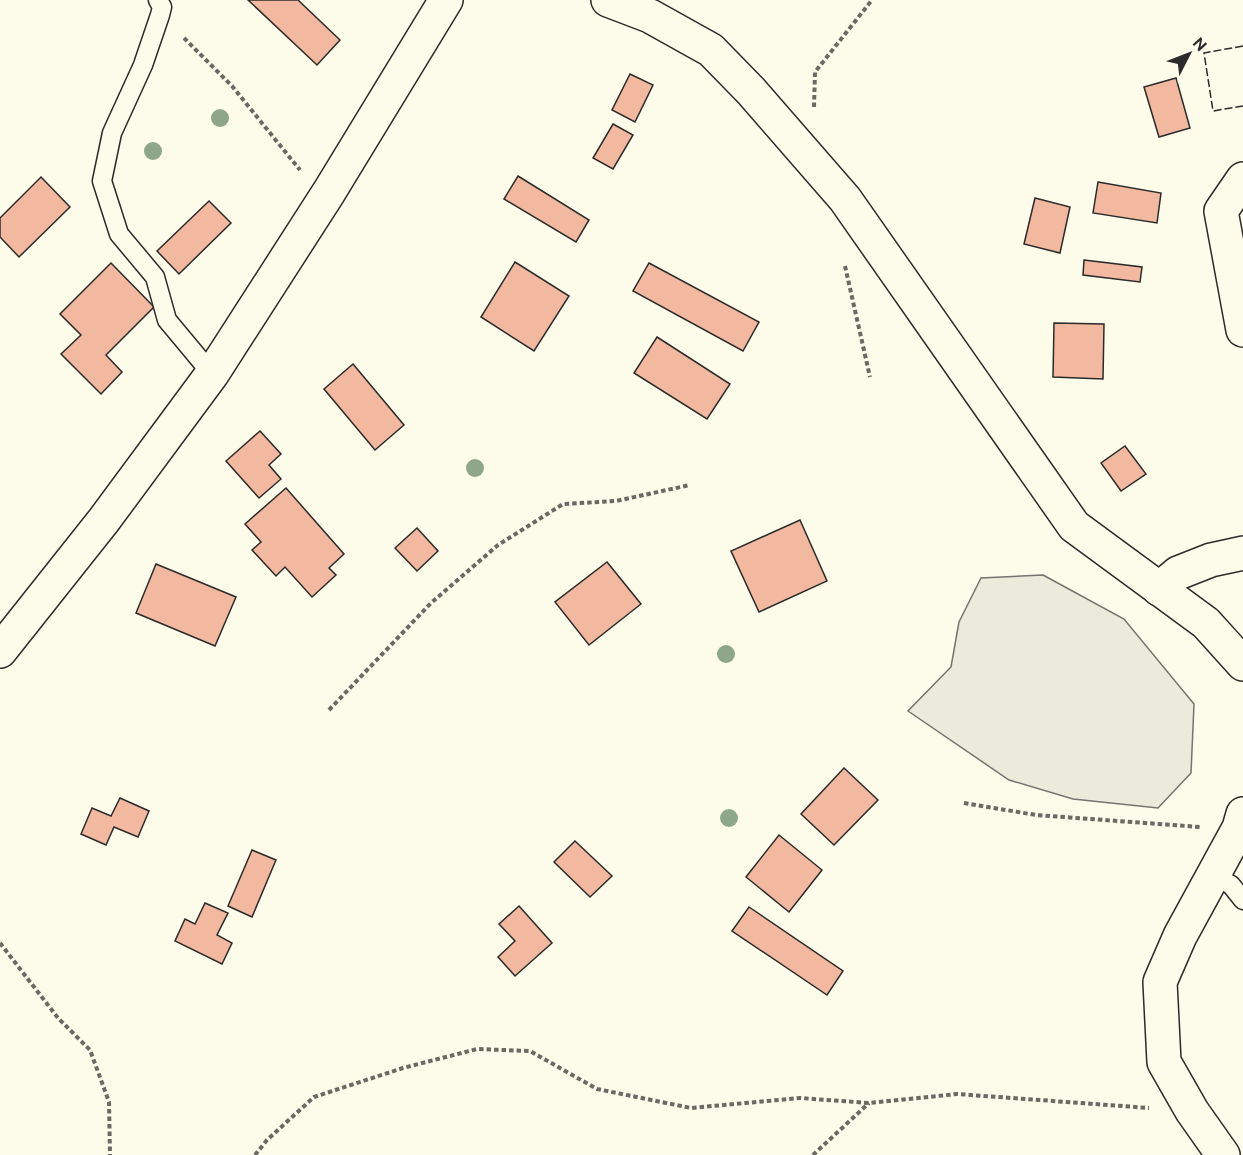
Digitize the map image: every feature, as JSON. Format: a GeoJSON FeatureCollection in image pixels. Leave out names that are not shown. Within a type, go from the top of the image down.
{"type":"FeatureCollection","features":[{"type":"Feature","properties":{"kind":"street"},"geometry":{"type":"LineString","coordinates":[[0,651],[104,520],[212,374],[329,192],[446,0]]}},
{"type":"Feature","properties":{"kind":"street"},"geometry":{"type":"LineString","coordinates":[[608,0],[650,15],[711,50],[792,137],[845,199],[1074,526],[1206,624],[1243,664]]}},
{"type":"Feature","properties":{"kind":"street"},"geometry":{"type":"LineString","coordinates":[[1243,179],[1221,211],[1243,330]]}},
{"type":"Feature","properties":{"kind":"street"},"geometry":{"type":"LineString","coordinates":[[1160,589],[1178,573],[1211,560],[1243,553]]}},
{"type":"Feature","properties":{"kind":"street"},"geometry":{"type":"LineString","coordinates":[[1223,1155],[1192,1111],[1164,1062],[1160,982],[1180,936],[1241,821]]}},
{"type":"Feature","properties":{"kind":"lane"},"geometry":{"type":"LineString","coordinates":[[159,7],[143,64],[112,133],[102,182],[119,234],[155,277],[167,320],[212,374]]}},
{"type":"Feature","properties":{"kind":"lane"},"geometry":{"type":"LineString","coordinates":[[1214,875],[1231,885],[1243,900]]}},
{"type":"Feature","properties":{"kind":"path"},"geometry":{"type":"LineString","coordinates":[[792,137],[814,108],[815,72],[872,0]]}},
{"type":"Feature","properties":{"kind":"path"},"geometry":{"type":"LineString","coordinates":[[159,7],[232,86],[295,166],[329,192]]}},
{"type":"Feature","properties":{"kind":"path"},"geometry":{"type":"LineString","coordinates":[[844,262],[870,377]]}},
{"type":"Feature","properties":{"kind":"path"},"geometry":{"type":"LineString","coordinates":[[329,710],[431,603],[498,545],[563,504],[616,501],[690,485]]}},
{"type":"Feature","properties":{"kind":"path"},"geometry":{"type":"LineString","coordinates":[[964,802],[1036,815],[1241,821]]}},
{"type":"Feature","properties":{"kind":"path"},"geometry":{"type":"LineString","coordinates":[[0,943],[58,1018],[90,1050],[109,1102],[110,1155]]}},
{"type":"Feature","properties":{"kind":"path"},"geometry":{"type":"LineString","coordinates":[[255,1155],[267,1140],[314,1097],[403,1068],[477,1050],[530,1051],[597,1089],[691,1108],[800,1098],[869,1103],[957,1094],[1192,1111]]}},
{"type":"Feature","properties":{"kind":"path"},"geometry":{"type":"LineString","coordinates":[[813,1155],[869,1103]]}},
{"type":"Feature","properties":{"kind":"shaded area"},"geometry":{"type":"Polygon","coordinates":[[[1043,575],[1124,619],[1194,704],[1191,773],[1158,808],[1073,799],[1009,780],[908,711],[951,667],[959,622],[981,578],[1043,575]]]}},
{"type":"Feature","properties":{"kind":"building"},"geometry":{"type":"Polygon","coordinates":[[[248,0],[298,0],[340,40],[317,65],[248,0]]]}},
{"type":"Feature","properties":{"kind":"building"},"geometry":{"type":"Polygon","coordinates":[[[630,74],[653,85],[635,122],[612,110],[630,74]]]}},
{"type":"Feature","properties":{"kind":"building"},"geometry":{"type":"Polygon","coordinates":[[[1176,78],[1190,128],[1159,137],[1144,87],[1176,78]]]}},
{"type":"Feature","properties":{"kind":"building"},"geometry":{"type":"Polygon","coordinates":[[[613,124],[633,135],[613,169],[593,158],[613,124]]]}},
{"type":"Feature","properties":{"kind":"building"},"geometry":{"type":"Polygon","coordinates":[[[518,176],[589,220],[576,242],[504,199],[518,176]]]}},
{"type":"Feature","properties":{"kind":"building"},"geometry":{"type":"Polygon","coordinates":[[[41,177],[70,207],[19,257],[0,237],[0,218],[41,177]]]}},
{"type":"Feature","properties":{"kind":"building"},"geometry":{"type":"Polygon","coordinates":[[[1098,182],[1161,193],[1157,223],[1093,213],[1098,182]]]}},
{"type":"Feature","properties":{"kind":"building"},"geometry":{"type":"Polygon","coordinates":[[[1035,198],[1070,207],[1060,253],[1024,244],[1035,198]]]}},
{"type":"Feature","properties":{"kind":"building"},"geometry":{"type":"Polygon","coordinates":[[[209,201],[231,223],[179,274],[157,251],[209,201]]]}},
{"type":"Feature","properties":{"kind":"building"},"geometry":{"type":"Polygon","coordinates":[[[1084,260],[1142,267],[1140,282],[1083,275],[1084,260]]]}},
{"type":"Feature","properties":{"kind":"building"},"geometry":{"type":"Polygon","coordinates":[[[515,262],[569,296],[534,351],[481,317],[515,262]]]}},
{"type":"Feature","properties":{"kind":"building"},"geometry":{"type":"Polygon","coordinates":[[[111,263],[154,307],[106,355],[122,372],[101,394],[61,354],[81,335],[60,314],[111,263]]]}},
{"type":"Feature","properties":{"kind":"building"},"geometry":{"type":"Polygon","coordinates":[[[649,263],[759,322],[743,351],[633,291],[649,263]]]}},
{"type":"Feature","properties":{"kind":"building"},"geometry":{"type":"Polygon","coordinates":[[[1054,323],[1104,324],[1103,379],[1053,377],[1054,323]]]}},
{"type":"Feature","properties":{"kind":"building"},"geometry":{"type":"Polygon","coordinates":[[[657,337],[730,384],[707,419],[634,373],[657,337]]]}},
{"type":"Feature","properties":{"kind":"building"},"geometry":{"type":"Polygon","coordinates":[[[353,364],[404,425],[375,450],[324,389],[353,364]]]}},
{"type":"Feature","properties":{"kind":"building"},"geometry":{"type":"Polygon","coordinates":[[[260,431],[281,454],[269,465],[281,479],[259,498],[226,461],[260,431]]]}},
{"type":"Feature","properties":{"kind":"building"},"geometry":{"type":"Polygon","coordinates":[[[1125,446],[1146,474],[1121,491],[1101,463],[1125,446]]]}},
{"type":"Feature","properties":{"kind":"building"},"geometry":{"type":"Polygon","coordinates":[[[286,488],[344,554],[329,568],[336,575],[312,597],[285,567],[276,576],[252,550],[261,542],[245,524],[286,488]]]}},
{"type":"Feature","properties":{"kind":"building"},"geometry":{"type":"Polygon","coordinates":[[[800,520],[827,581],[759,612],[731,551],[800,520]]]}},
{"type":"Feature","properties":{"kind":"building"},"geometry":{"type":"Polygon","coordinates":[[[417,528],[438,551],[417,571],[395,548],[417,528]]]}},
{"type":"Feature","properties":{"kind":"building"},"geometry":{"type":"Polygon","coordinates":[[[607,562],[641,604],[589,645],[555,602],[607,562]]]}},
{"type":"Feature","properties":{"kind":"building"},"geometry":{"type":"Polygon","coordinates":[[[156,564],[236,597],[215,646],[136,613],[156,564]]]}},
{"type":"Feature","properties":{"kind":"building"},"geometry":{"type":"Polygon","coordinates":[[[844,768],[878,800],[834,845],[801,814],[844,768]]]}},
{"type":"Feature","properties":{"kind":"building"},"geometry":{"type":"Polygon","coordinates":[[[120,798],[149,811],[138,837],[114,827],[106,845],[81,834],[92,808],[111,816],[120,798]]]}},
{"type":"Feature","properties":{"kind":"building"},"geometry":{"type":"Polygon","coordinates":[[[779,835],[822,870],[789,912],[746,877],[779,835]]]}},
{"type":"Feature","properties":{"kind":"building"},"geometry":{"type":"Polygon","coordinates":[[[575,841],[612,876],[590,897],[554,862],[575,841]]]}},
{"type":"Feature","properties":{"kind":"building"},"geometry":{"type":"Polygon","coordinates":[[[252,850],[276,860],[252,917],[228,906],[252,850]]]}},
{"type":"Feature","properties":{"kind":"building"},"geometry":{"type":"Polygon","coordinates":[[[205,903],[228,913],[217,935],[232,943],[222,964],[175,941],[185,919],[195,924],[205,903]]]}},
{"type":"Feature","properties":{"kind":"building"},"geometry":{"type":"Polygon","coordinates":[[[519,906],[552,943],[515,976],[498,957],[515,941],[499,924],[519,906]]]}},
{"type":"Feature","properties":{"kind":"building"},"geometry":{"type":"Polygon","coordinates":[[[749,907],[843,971],[827,995],[732,931],[749,907]]]}},
{"type":"Feature","properties":{"kind":"fence"},"geometry":{"type":"LineString","coordinates":[[1243,46],[1204,53],[1213,111],[1243,106]]}}]}
